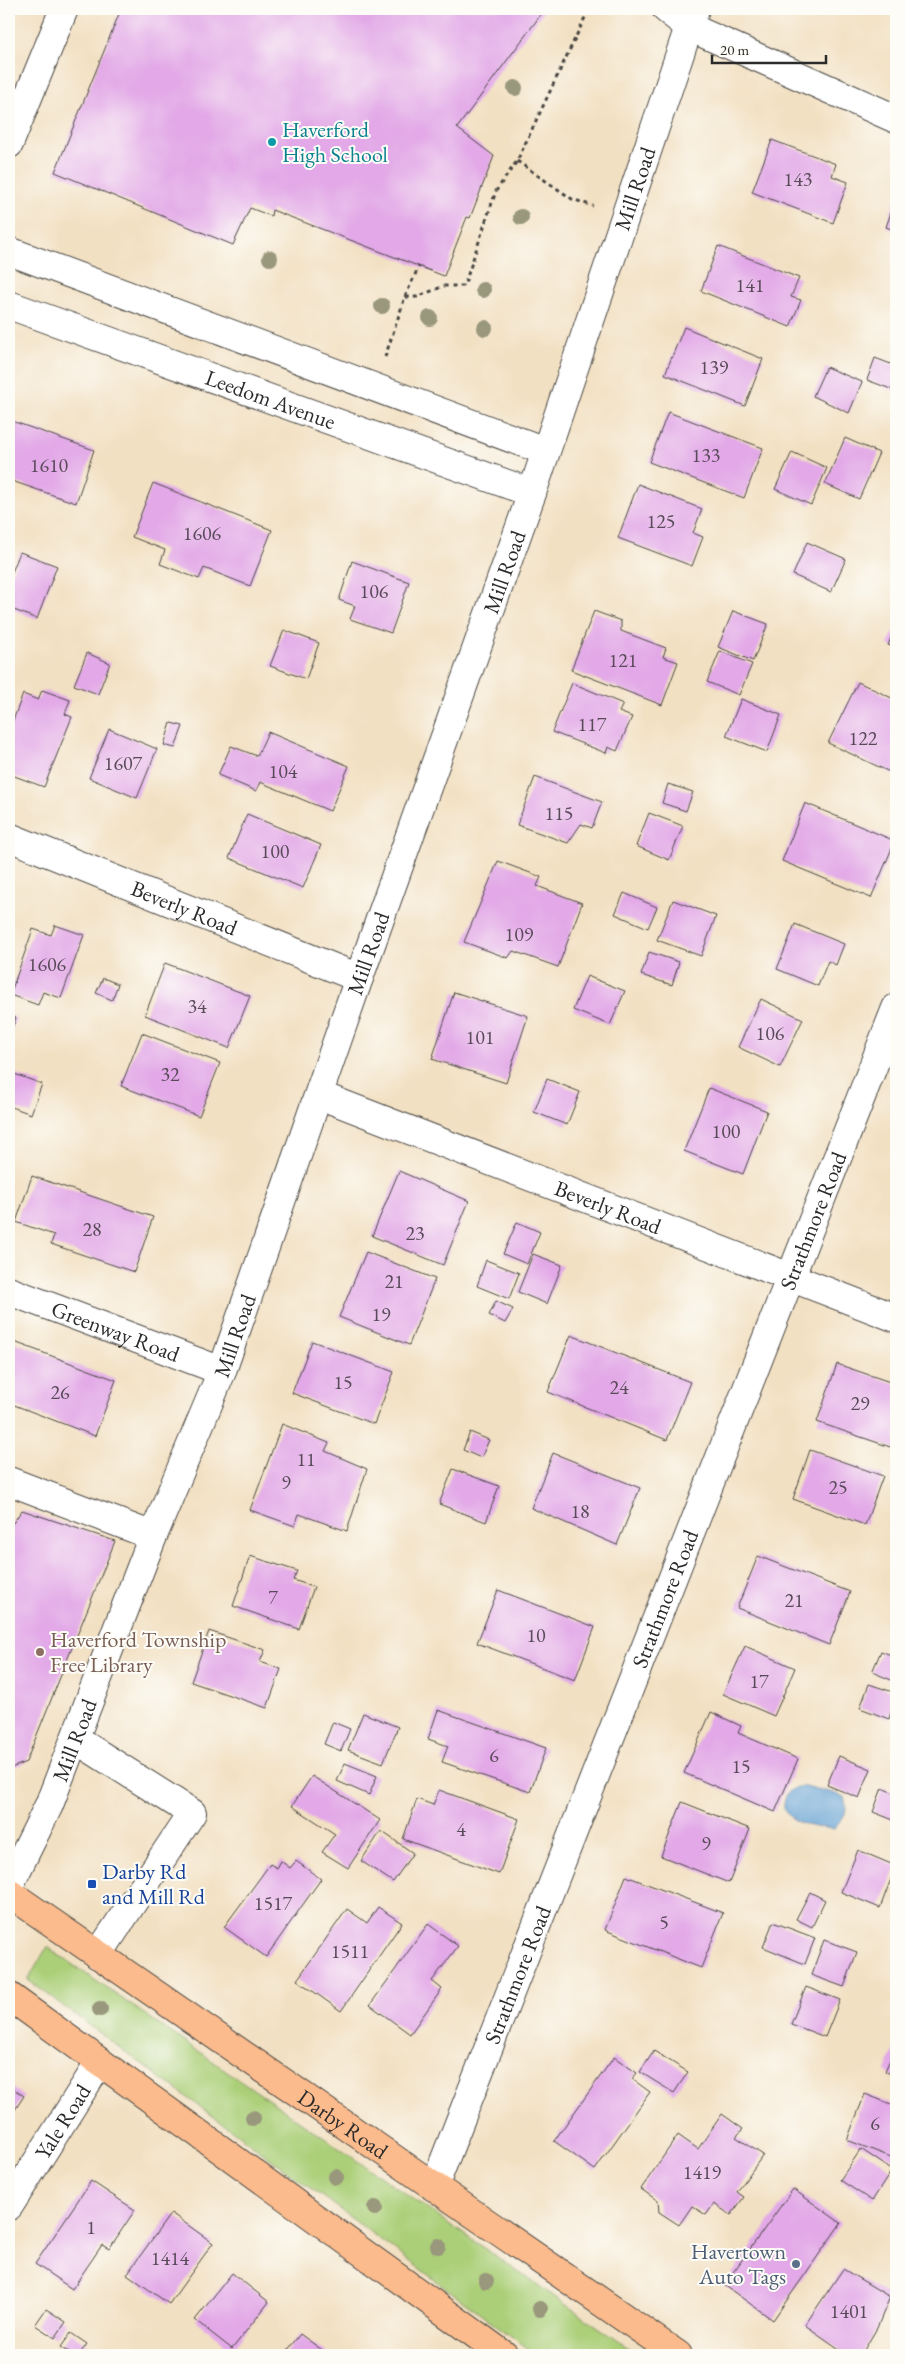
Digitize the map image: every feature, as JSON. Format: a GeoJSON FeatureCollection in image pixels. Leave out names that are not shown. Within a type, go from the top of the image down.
{"type":"FeatureCollection","features":[{"type":"Feature","properties":{"kind":"main road","name":"Darby Road"},"geometry":{"type":"LineString","coordinates":[[9,1893],[678,2355]]}},
{"type":"Feature","properties":{"kind":"main road"},"geometry":{"type":"LineString","coordinates":[[9,1996],[504,2355]]}},
{"type":"Feature","properties":{"kind":"street"},"geometry":{"type":"LineString","coordinates":[[9,144],[64,9]]}},
{"type":"Feature","properties":{"kind":"street"},"geometry":{"type":"LineString","coordinates":[[666,9],[692,18],[896,119]]}},
{"type":"Feature","properties":{"kind":"street","name":"Mill Road"},"geometry":{"type":"LineString","coordinates":[[9,1886],[49,1805],[153,1536],[222,1371],[358,978],[532,493],[692,18]]}},
{"type":"Feature","properties":{"kind":"street"},"geometry":{"type":"LineString","coordinates":[[9,251],[545,451]]}},
{"type":"Feature","properties":{"kind":"street","name":"Leedom Avenue"},"geometry":{"type":"LineString","coordinates":[[9,305],[532,493]]}},
{"type":"Feature","properties":{"kind":"street","name":"Beverly Road"},"geometry":{"type":"LineString","coordinates":[[9,838],[358,978]]}},
{"type":"Feature","properties":{"kind":"street","name":"Strathmore Road"},"geometry":{"type":"LineString","coordinates":[[434,2187],[896,1008]]}},
{"type":"Feature","properties":{"kind":"street","name":"Beverly Road"},"geometry":{"type":"LineString","coordinates":[[319,1094],[792,1276],[896,1318]]}},
{"type":"Feature","properties":{"kind":"street","name":"Greenway Road"},"geometry":{"type":"LineString","coordinates":[[9,1291],[222,1371]]}},
{"type":"Feature","properties":{"kind":"street"},"geometry":{"type":"LineString","coordinates":[[9,1481],[153,1536]]}},
{"type":"Feature","properties":{"kind":"street"},"geometry":{"type":"LineString","coordinates":[[75,1739],[192,1813],[98,1955]]}},
{"type":"Feature","properties":{"kind":"street","name":"Yale Road"},"geometry":{"type":"LineString","coordinates":[[9,2206],[100,2062]]}},
{"type":"Feature","properties":{"kind":"path"},"geometry":{"type":"LineString","coordinates":[[405,297],[417,298],[444,286],[464,286],[496,191],[517,161],[589,9]]}},
{"type":"Feature","properties":{"kind":"path"},"geometry":{"type":"LineString","coordinates":[[517,161],[572,199]]}},
{"type":"Feature","properties":{"kind":"path"},"geometry":{"type":"LineString","coordinates":[[394,331],[405,297],[419,266]]}},
{"type":"Feature","properties":{"kind":"green space"},"geometry":{"type":"Polygon","coordinates":[[[47,1947],[639,2355],[537,2355],[28,1980],[47,1947]]]}},
{"type":"Feature","properties":{"kind":"water"},"geometry":{"type":"Polygon","coordinates":[[[801,1786],[828,1791],[844,1797],[845,1815],[834,1829],[813,1827],[800,1823],[789,1816],[784,1810],[784,1801],[787,1794],[792,1789],[801,1786]]]}},
{"type":"Feature","properties":{"kind":"building","name":"Haverford High School"},"geometry":{"type":"Polygon","coordinates":[[[121,9],[545,9],[457,128],[494,156],[470,218],[467,217],[444,276],[272,210],[271,216],[250,208],[233,245],[55,172],[121,9]]]}},
{"type":"Feature","properties":{"kind":"building"},"geometry":{"type":"Polygon","coordinates":[[[772,140],[836,164],[832,176],[848,182],[833,223],[752,192],[772,140]]]}},
{"type":"Feature","properties":{"kind":"building"},"geometry":{"type":"Polygon","coordinates":[[[896,198],[896,231],[886,227],[896,198]]]}},
{"type":"Feature","properties":{"kind":"building"},"geometry":{"type":"Polygon","coordinates":[[[718,246],[799,278],[791,297],[801,300],[790,327],[701,291],[718,246]]]}},
{"type":"Feature","properties":{"kind":"building"},"geometry":{"type":"Polygon","coordinates":[[[684,327],[763,359],[745,406],[665,374],[684,327]]]}},
{"type":"Feature","properties":{"kind":"building"},"geometry":{"type":"Polygon","coordinates":[[[875,358],[896,366],[896,391],[867,380],[875,358]]]}},
{"type":"Feature","properties":{"kind":"building"},"geometry":{"type":"Polygon","coordinates":[[[826,367],[862,382],[849,413],[813,396],[826,367]]]}},
{"type":"Feature","properties":{"kind":"building"},"geometry":{"type":"Polygon","coordinates":[[[668,412],[763,448],[744,498],[649,462],[668,412]]]}},
{"type":"Feature","properties":{"kind":"building"},"geometry":{"type":"Polygon","coordinates":[[[9,420],[94,450],[76,503],[9,480],[9,420]]]}},
{"type":"Feature","properties":{"kind":"building"},"geometry":{"type":"Polygon","coordinates":[[[845,438],[879,453],[859,499],[825,484],[845,438]]]}},
{"type":"Feature","properties":{"kind":"building"},"geometry":{"type":"Polygon","coordinates":[[[792,452],[827,468],[811,505],[775,489],[792,452]]]}},
{"type":"Feature","properties":{"kind":"building"},"geometry":{"type":"Polygon","coordinates":[[[153,483],[272,530],[250,586],[204,568],[199,579],[160,564],[165,550],[132,537],[153,483]]]}},
{"type":"Feature","properties":{"kind":"building"},"geometry":{"type":"Polygon","coordinates":[[[638,484],[702,509],[693,533],[703,537],[692,566],[618,538],[638,484]]]}},
{"type":"Feature","properties":{"kind":"building"},"geometry":{"type":"Polygon","coordinates":[[[807,542],[846,559],[831,592],[793,575],[807,542]]]}},
{"type":"Feature","properties":{"kind":"building"},"geometry":{"type":"Polygon","coordinates":[[[20,552],[57,566],[37,619],[9,608],[9,580],[20,552]]]}},
{"type":"Feature","properties":{"kind":"building"},"geometry":{"type":"Polygon","coordinates":[[[352,561],[409,582],[391,633],[350,619],[355,606],[339,600],[352,561]]]}},
{"type":"Feature","properties":{"kind":"building"},"geometry":{"type":"Polygon","coordinates":[[[594,611],[621,621],[621,631],[666,648],[663,657],[678,662],[662,705],[571,670],[594,611]]]}},
{"type":"Feature","properties":{"kind":"building"},"geometry":{"type":"Polygon","coordinates":[[[733,611],[768,624],[753,661],[718,647],[733,611]]]}},
{"type":"Feature","properties":{"kind":"building"},"geometry":{"type":"Polygon","coordinates":[[[896,626],[896,648],[888,645],[896,626]]]}},
{"type":"Feature","properties":{"kind":"building"},"geometry":{"type":"Polygon","coordinates":[[[284,630],[319,643],[306,679],[270,666],[284,630]]]}},
{"type":"Feature","properties":{"kind":"building"},"geometry":{"type":"Polygon","coordinates":[[[720,651],[752,664],[739,695],[707,682],[720,651]]]}},
{"type":"Feature","properties":{"kind":"building"},"geometry":{"type":"Polygon","coordinates":[[[87,653],[110,663],[98,694],[74,685],[87,653]]]}},
{"type":"Feature","properties":{"kind":"building"},"geometry":{"type":"Polygon","coordinates":[[[858,682],[896,700],[896,775],[828,743],[858,682]]]}},
{"type":"Feature","properties":{"kind":"building"},"geometry":{"type":"Polygon","coordinates":[[[572,683],[623,704],[619,712],[632,717],[617,751],[608,747],[606,753],[552,732],[572,683]]]}},
{"type":"Feature","properties":{"kind":"building"},"geometry":{"type":"Polygon","coordinates":[[[42,690],[70,700],[65,714],[72,717],[44,787],[9,774],[9,731],[23,694],[38,700],[42,690]]]}},
{"type":"Feature","properties":{"kind":"building"},"geometry":{"type":"Polygon","coordinates":[[[741,699],[781,715],[767,752],[726,736],[741,699]]]}},
{"type":"Feature","properties":{"kind":"building"},"geometry":{"type":"Polygon","coordinates":[[[171,723],[183,726],[175,748],[164,745],[171,723]]]}},
{"type":"Feature","properties":{"kind":"building"},"geometry":{"type":"Polygon","coordinates":[[[109,729],[157,749],[137,798],[89,778],[109,729]]]}},
{"type":"Feature","properties":{"kind":"building"},"geometry":{"type":"Polygon","coordinates":[[[268,732],[349,766],[330,811],[260,782],[256,791],[218,775],[231,746],[257,756],[268,732]]]}},
{"type":"Feature","properties":{"kind":"building"},"geometry":{"type":"Polygon","coordinates":[[[535,777],[602,802],[592,828],[581,824],[568,843],[517,825],[535,777]]]}},
{"type":"Feature","properties":{"kind":"building"},"geometry":{"type":"Polygon","coordinates":[[[668,784],[693,792],[686,811],[662,803],[668,784]]]}},
{"type":"Feature","properties":{"kind":"building"},"geometry":{"type":"Polygon","coordinates":[[[805,803],[895,841],[871,898],[782,861],[805,803]]]}},
{"type":"Feature","properties":{"kind":"building"},"geometry":{"type":"Polygon","coordinates":[[[649,813],[683,826],[669,860],[636,846],[649,813]]]}},
{"type":"Feature","properties":{"kind":"building"},"geometry":{"type":"Polygon","coordinates":[[[247,814],[321,845],[303,888],[229,858],[247,814]]]}},
{"type":"Feature","properties":{"kind":"building"},"geometry":{"type":"Polygon","coordinates":[[[498,861],[541,877],[537,886],[582,903],[558,967],[513,951],[508,958],[464,942],[498,861]]]}},
{"type":"Feature","properties":{"kind":"building"},"geometry":{"type":"Polygon","coordinates":[[[624,893],[657,907],[648,928],[615,914],[624,893]]]}},
{"type":"Feature","properties":{"kind":"building"},"geometry":{"type":"Polygon","coordinates":[[[673,900],[716,916],[701,956],[657,940],[673,900]]]}},
{"type":"Feature","properties":{"kind":"building"},"geometry":{"type":"Polygon","coordinates":[[[795,924],[844,944],[836,965],[828,961],[818,986],[777,969],[795,924]]]}},
{"type":"Feature","properties":{"kind":"building"},"geometry":{"type":"Polygon","coordinates":[[[55,925],[84,935],[61,998],[43,992],[38,1005],[10,995],[33,929],[51,935],[55,925]]]}},
{"type":"Feature","properties":{"kind":"building"},"geometry":{"type":"Polygon","coordinates":[[[649,952],[679,962],[672,985],[641,975],[649,952]]]}},
{"type":"Feature","properties":{"kind":"building"},"geometry":{"type":"Polygon","coordinates":[[[165,963],[250,996],[229,1048],[145,1015],[165,963]]]}},
{"type":"Feature","properties":{"kind":"building"},"geometry":{"type":"Polygon","coordinates":[[[587,976],[625,991],[610,1025],[573,1010],[587,976]]]}},
{"type":"Feature","properties":{"kind":"building"},"geometry":{"type":"Polygon","coordinates":[[[103,978],[118,984],[112,1000],[96,993],[103,978]]]}},
{"type":"Feature","properties":{"kind":"building"},"geometry":{"type":"Polygon","coordinates":[[[454,992],[528,1016],[506,1083],[432,1059],[454,992]]]}},
{"type":"Feature","properties":{"kind":"building"},"geometry":{"type":"Polygon","coordinates":[[[761,999],[803,1019],[780,1067],[738,1047],[761,999]]]}},
{"type":"Feature","properties":{"kind":"building"},"geometry":{"type":"Polygon","coordinates":[[[9,1015],[16,1018],[9,1036],[9,1015]]]}},
{"type":"Feature","properties":{"kind":"building"},"geometry":{"type":"Polygon","coordinates":[[[142,1033],[220,1063],[199,1116],[121,1086],[142,1033]]]}},
{"type":"Feature","properties":{"kind":"building"},"geometry":{"type":"Polygon","coordinates":[[[9,1072],[42,1084],[31,1114],[9,1106],[9,1072]]]}},
{"type":"Feature","properties":{"kind":"building"},"geometry":{"type":"Polygon","coordinates":[[[547,1079],[580,1092],[567,1125],[534,1112],[547,1079]]]}},
{"type":"Feature","properties":{"kind":"building"},"geometry":{"type":"Polygon","coordinates":[[[709,1088],[767,1111],[743,1174],[684,1151],[709,1088]]]}},
{"type":"Feature","properties":{"kind":"building"},"geometry":{"type":"Polygon","coordinates":[[[399,1171],[469,1201],[443,1265],[372,1236],[399,1171]]]}},
{"type":"Feature","properties":{"kind":"building"},"geometry":{"type":"Polygon","coordinates":[[[32,1176],[153,1217],[134,1272],[51,1244],[54,1235],[16,1222],[32,1176]]]}},
{"type":"Feature","properties":{"kind":"building"},"geometry":{"type":"Polygon","coordinates":[[[517,1222],[540,1232],[527,1264],[503,1254],[517,1222]]]}},
{"type":"Feature","properties":{"kind":"building"},"geometry":{"type":"Polygon","coordinates":[[[366,1252],[435,1279],[409,1345],[339,1317],[366,1252]]]}},
{"type":"Feature","properties":{"kind":"building"},"geometry":{"type":"Polygon","coordinates":[[[533,1254],[562,1265],[547,1304],[518,1292],[533,1254]]]}},
{"type":"Feature","properties":{"kind":"building"},"geometry":{"type":"Polygon","coordinates":[[[486,1260],[519,1273],[509,1299],[477,1286],[486,1260]]]}},
{"type":"Feature","properties":{"kind":"building"},"geometry":{"type":"Polygon","coordinates":[[[496,1301],[513,1309],[505,1323],[489,1315],[496,1301]]]}},
{"type":"Feature","properties":{"kind":"building"},"geometry":{"type":"Polygon","coordinates":[[[571,1335],[690,1382],[667,1440],[548,1392],[571,1335]]]}},
{"type":"Feature","properties":{"kind":"building"},"geometry":{"type":"Polygon","coordinates":[[[9,1340],[116,1380],[95,1436],[9,1403],[9,1340]]]}},
{"type":"Feature","properties":{"kind":"building"},"geometry":{"type":"Polygon","coordinates":[[[312,1341],[394,1372],[374,1424],[292,1393],[312,1341]]]}},
{"type":"Feature","properties":{"kind":"building"},"geometry":{"type":"Polygon","coordinates":[[[837,1364],[896,1384],[896,1449],[817,1422],[837,1364]]]}},
{"type":"Feature","properties":{"kind":"building"},"geometry":{"type":"Polygon","coordinates":[[[282,1424],[329,1443],[325,1451],[367,1469],[347,1531],[299,1514],[295,1526],[250,1510],[282,1424]]]}},
{"type":"Feature","properties":{"kind":"building"},"geometry":{"type":"Polygon","coordinates":[[[470,1432],[489,1440],[481,1458],[463,1450],[470,1432]]]}},
{"type":"Feature","properties":{"kind":"building"},"geometry":{"type":"Polygon","coordinates":[[[810,1450],[883,1476],[865,1525],[793,1499],[810,1450]]]}},
{"type":"Feature","properties":{"kind":"building"},"geometry":{"type":"Polygon","coordinates":[[[553,1453],[640,1488],[617,1545],[531,1508],[553,1453]]]}},
{"type":"Feature","properties":{"kind":"building"},"geometry":{"type":"Polygon","coordinates":[[[453,1469],[499,1486],[486,1522],[439,1504],[453,1469]]]}},
{"type":"Feature","properties":{"kind":"building","name":"Haverford Township Free Library"},"geometry":{"type":"Polygon","coordinates":[[[22,1510],[115,1541],[26,1762],[9,1769],[9,1521],[13,1523],[22,1510]]]}},
{"type":"Feature","properties":{"kind":"building"},"geometry":{"type":"Polygon","coordinates":[[[250,1556],[297,1571],[293,1580],[314,1587],[299,1629],[233,1606],[250,1556]]]}},
{"type":"Feature","properties":{"kind":"building"},"geometry":{"type":"Polygon","coordinates":[[[758,1556],[850,1592],[829,1645],[737,1608],[758,1556]]]}},
{"type":"Feature","properties":{"kind":"building"},"geometry":{"type":"Polygon","coordinates":[[[498,1590],[595,1627],[575,1680],[477,1643],[498,1590]]]}},
{"type":"Feature","properties":{"kind":"building"},"geometry":{"type":"Polygon","coordinates":[[[209,1631],[265,1650],[260,1662],[281,1669],[267,1708],[191,1682],[209,1631]]]}},
{"type":"Feature","properties":{"kind":"building"},"geometry":{"type":"Polygon","coordinates":[[[745,1646],[795,1668],[774,1716],[723,1694],[745,1646]]]}},
{"type":"Feature","properties":{"kind":"building"},"geometry":{"type":"Polygon","coordinates":[[[881,1651],[896,1657],[896,1682],[872,1672],[881,1651]]]}},
{"type":"Feature","properties":{"kind":"building"},"geometry":{"type":"Polygon","coordinates":[[[869,1684],[896,1693],[889,1719],[860,1708],[869,1684]]]}},
{"type":"Feature","properties":{"kind":"building"},"geometry":{"type":"Polygon","coordinates":[[[438,1710],[546,1748],[530,1792],[442,1762],[448,1746],[428,1739],[438,1710]]]}},
{"type":"Feature","properties":{"kind":"building"},"geometry":{"type":"Polygon","coordinates":[[[711,1712],[741,1726],[738,1733],[798,1759],[775,1812],[684,1773],[711,1712]]]}},
{"type":"Feature","properties":{"kind":"building"},"geometry":{"type":"Polygon","coordinates":[[[363,1713],[398,1727],[383,1763],[348,1750],[363,1713]]]}},
{"type":"Feature","properties":{"kind":"building"},"geometry":{"type":"Polygon","coordinates":[[[333,1722],[350,1729],[341,1751],[324,1744],[333,1722]]]}},
{"type":"Feature","properties":{"kind":"building"},"geometry":{"type":"Polygon","coordinates":[[[839,1756],[871,1769],[859,1798],[827,1785],[839,1756]]]}},
{"type":"Feature","properties":{"kind":"building"},"geometry":{"type":"Polygon","coordinates":[[[345,1763],[377,1776],[369,1795],[337,1781],[345,1763]]]}},
{"type":"Feature","properties":{"kind":"building"},"geometry":{"type":"Polygon","coordinates":[[[312,1776],[380,1820],[348,1868],[322,1852],[335,1834],[292,1806],[312,1776]]]}},
{"type":"Feature","properties":{"kind":"building"},"geometry":{"type":"Polygon","coordinates":[[[882,1788],[896,1794],[896,1821],[873,1812],[882,1788]]]}},
{"type":"Feature","properties":{"kind":"building"},"geometry":{"type":"Polygon","coordinates":[[[439,1790],[519,1819],[499,1874],[403,1839],[417,1799],[433,1805],[439,1790]]]}},
{"type":"Feature","properties":{"kind":"building"},"geometry":{"type":"Polygon","coordinates":[[[682,1802],[750,1829],[729,1883],[661,1856],[682,1802]]]}},
{"type":"Feature","properties":{"kind":"building"},"geometry":{"type":"Polygon","coordinates":[[[381,1831],[413,1853],[393,1882],[361,1861],[381,1831]]]}},
{"type":"Feature","properties":{"kind":"building"},"geometry":{"type":"Polygon","coordinates":[[[858,1850],[896,1866],[880,1908],[841,1892],[858,1850]]]}},
{"type":"Feature","properties":{"kind":"building"},"geometry":{"type":"Polygon","coordinates":[[[281,1861],[290,1868],[296,1861],[321,1879],[266,1957],[224,1927],[270,1864],[277,1868],[281,1861]]]}},
{"type":"Feature","properties":{"kind":"building"},"geometry":{"type":"Polygon","coordinates":[[[626,1876],[723,1913],[701,1968],[605,1930],[626,1876]]]}},
{"type":"Feature","properties":{"kind":"building"},"geometry":{"type":"Polygon","coordinates":[[[810,1892],[825,1900],[812,1927],[796,1919],[810,1892]]]}},
{"type":"Feature","properties":{"kind":"building"},"geometry":{"type":"Polygon","coordinates":[[[378,1907],[402,1923],[341,2011],[297,1980],[347,1909],[367,1923],[378,1907]]]}},
{"type":"Feature","properties":{"kind":"building"},"geometry":{"type":"Polygon","coordinates":[[[773,1922],[815,1938],[805,1964],[763,1947],[773,1922]]]}},
{"type":"Feature","properties":{"kind":"building"},"geometry":{"type":"Polygon","coordinates":[[[428,1924],[458,1946],[432,1981],[442,1989],[410,2034],[370,2005],[428,1924]]]}},
{"type":"Feature","properties":{"kind":"building"},"geometry":{"type":"Polygon","coordinates":[[[824,1940],[857,1952],[844,1987],[811,1975],[824,1940]]]}},
{"type":"Feature","properties":{"kind":"building"},"geometry":{"type":"Polygon","coordinates":[[[806,1987],[840,2000],[825,2037],[791,2024],[806,1987]]]}},
{"type":"Feature","properties":{"kind":"building"},"geometry":{"type":"Polygon","coordinates":[[[896,2046],[896,2077],[885,2071],[896,2046]]]}},
{"type":"Feature","properties":{"kind":"building"},"geometry":{"type":"Polygon","coordinates":[[[654,2051],[688,2072],[674,2093],[640,2072],[654,2051]]]}},
{"type":"Feature","properties":{"kind":"building"},"geometry":{"type":"Polygon","coordinates":[[[614,2057],[637,2073],[632,2079],[650,2092],[595,2170],[554,2141],[614,2057]]]}},
{"type":"Feature","properties":{"kind":"building"},"geometry":{"type":"Polygon","coordinates":[[[9,2086],[24,2096],[9,2119],[9,2086]]]}},
{"type":"Feature","properties":{"kind":"building"},"geometry":{"type":"Polygon","coordinates":[[[865,2094],[896,2106],[896,2159],[847,2140],[865,2094]]]}},
{"type":"Feature","properties":{"kind":"building"},"geometry":{"type":"Polygon","coordinates":[[[722,2114],[743,2129],[736,2137],[763,2155],[737,2192],[744,2197],[731,2215],[714,2204],[706,2215],[692,2206],[679,2225],[659,2212],[658,2201],[641,2189],[678,2135],[698,2149],[722,2114]]]}},
{"type":"Feature","properties":{"kind":"building"},"geometry":{"type":"Polygon","coordinates":[[[861,2149],[892,2170],[872,2201],[840,2180],[861,2149]]]}},
{"type":"Feature","properties":{"kind":"building"},"geometry":{"type":"Polygon","coordinates":[[[91,2181],[135,2210],[109,2249],[102,2245],[72,2289],[35,2264],[91,2181]]]}},
{"type":"Feature","properties":{"kind":"building"},"geometry":{"type":"Polygon","coordinates":[[[793,2189],[841,2223],[773,2320],[724,2285],[793,2189]]]}},
{"type":"Feature","properties":{"kind":"building"},"geometry":{"type":"Polygon","coordinates":[[[171,2213],[213,2243],[169,2304],[127,2274],[171,2213]]]}},
{"type":"Feature","properties":{"kind":"building"},"geometry":{"type":"Polygon","coordinates":[[[843,2269],[890,2297],[877,2328],[861,2355],[848,2355],[805,2325],[843,2269]]]}},
{"type":"Feature","properties":{"kind":"building"},"geometry":{"type":"Polygon","coordinates":[[[232,2273],[269,2302],[232,2349],[195,2320],[232,2273]]]}},
{"type":"Feature","properties":{"kind":"building"},"geometry":{"type":"Polygon","coordinates":[[[46,2309],[66,2322],[55,2338],[35,2325],[46,2309]]]}},
{"type":"Feature","properties":{"kind":"building"},"geometry":{"type":"Polygon","coordinates":[[[71,2333],[87,2344],[79,2355],[74,2355],[61,2347],[71,2333]]]}},
{"type":"Feature","properties":{"kind":"building"},"geometry":{"type":"Polygon","coordinates":[[[300,2334],[329,2355],[284,2355],[300,2334]]]}},
{"type":"Feature","properties":{"kind":"place","name":"Haverford High School"},"geometry":{"type":"Point","coordinates":[272,142]}},
{"type":"Feature","properties":{"kind":"place","name":"Haverford Township Free Library"},"geometry":{"type":"Point","coordinates":[40,1652]}},
{"type":"Feature","properties":{"kind":"place","name":"Darby Rd and Mill Rd"},"geometry":{"type":"Point","coordinates":[92,1884]}},
{"type":"Feature","properties":{"kind":"place","name":"Havertown Auto Tags"},"geometry":{"type":"Point","coordinates":[796,2264]}}]}
